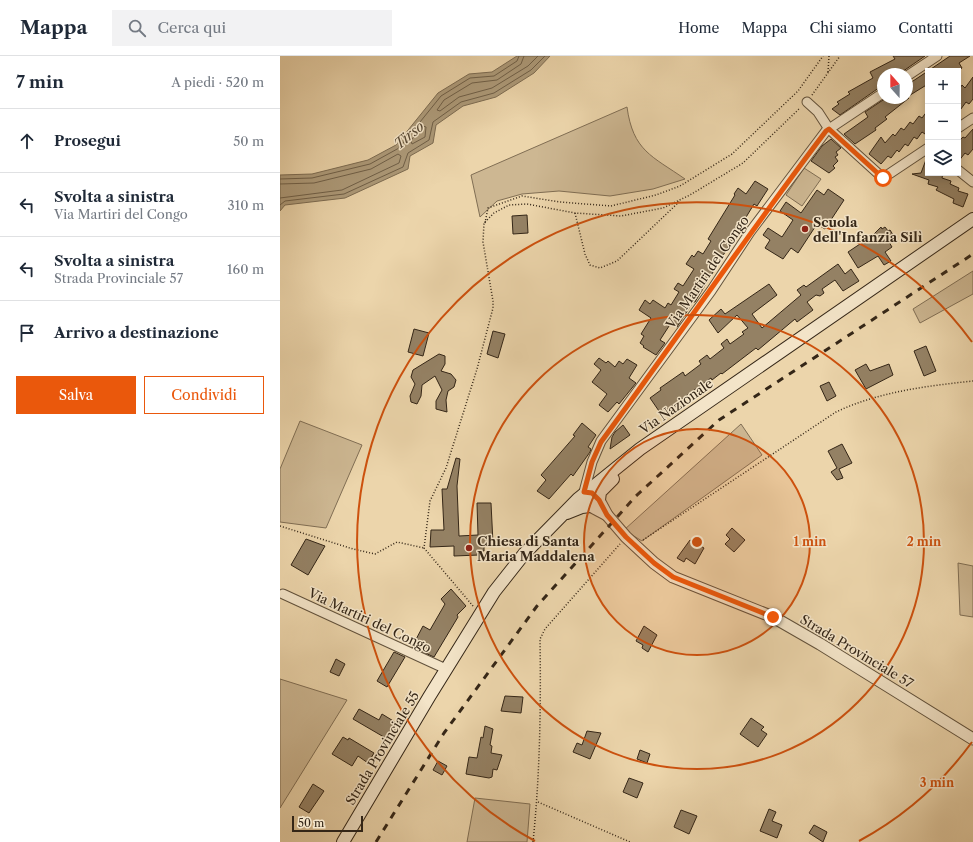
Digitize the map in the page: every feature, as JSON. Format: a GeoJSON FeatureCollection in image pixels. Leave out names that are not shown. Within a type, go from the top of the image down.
{"type":"FeatureCollection","features":[{"type":"Feature","properties":{"kind":"main road","name":"Via Nazionale"},"geometry":{"type":"LineString","coordinates":[[446,669],[479,614],[524,554],[584,492],[640,448],[973,218]]}},
{"type":"Feature","properties":{"kind":"main road"},"geometry":{"type":"LineString","coordinates":[[561,516],[595,503],[604,486],[623,470],[640,448]]}},
{"type":"Feature","properties":{"kind":"main road","name":"Strada Provinciale 55"},"geometry":{"type":"LineString","coordinates":[[343,842],[446,669]]}},
{"type":"Feature","properties":{"kind":"street"},"geometry":{"type":"LineString","coordinates":[[913,72],[934,57]]}},
{"type":"Feature","properties":{"kind":"street","name":"Via Martiri del Congo"},"geometry":{"type":"LineString","coordinates":[[584,492],[592,462],[601,442],[711,291],[750,232],[829,129],[877,97]]}},
{"type":"Feature","properties":{"kind":"street"},"geometry":{"type":"LineString","coordinates":[[807,102],[818,112],[829,129],[883,178],[925,150]]}},
{"type":"Feature","properties":{"kind":"street"},"geometry":{"type":"LineString","coordinates":[[961,126],[973,118]]}},
{"type":"Feature","properties":{"kind":"street"},"geometry":{"type":"LineString","coordinates":[[961,172],[973,182]]}},
{"type":"Feature","properties":{"kind":"street"},"geometry":{"type":"LineString","coordinates":[[584,492],[585,500],[595,503]]}},
{"type":"Feature","properties":{"kind":"street","name":"Strada Provinciale 57"},"geometry":{"type":"LineString","coordinates":[[595,503],[626,537],[654,563],[673,577],[773,617],[820,644],[973,739]]}},
{"type":"Feature","properties":{"kind":"street","name":"Via Martiri del Congo"},"geometry":{"type":"LineString","coordinates":[[283,594],[446,669]]}},
{"type":"Feature","properties":{"kind":"path"},"geometry":{"type":"LineString","coordinates":[[424,548],[430,501],[446,468],[477,369],[492,308],[493,301],[483,242],[484,223],[488,208],[522,196],[560,202],[611,206],[656,195],[680,186],[732,154],[798,91],[823,56]]}},
{"type":"Feature","properties":{"kind":"path"},"geometry":{"type":"LineString","coordinates":[[828,73],[830,56]]}},
{"type":"Feature","properties":{"kind":"path"},"geometry":{"type":"LineString","coordinates":[[484,223],[494,213],[509,205],[527,204],[575,213],[621,216],[663,208],[681,200],[743,163],[807,102],[840,56]]}},
{"type":"Feature","properties":{"kind":"path"},"geometry":{"type":"LineString","coordinates":[[575,213],[587,260],[590,265],[600,268],[617,261],[681,200]]}},
{"type":"Feature","properties":{"kind":"path"},"geometry":{"type":"LineString","coordinates":[[635,545],[836,412],[850,405],[925,386],[973,381]]}},
{"type":"Feature","properties":{"kind":"path"},"geometry":{"type":"LineString","coordinates":[[280,526],[353,549],[376,554],[397,542],[424,548],[479,614]]}},
{"type":"Feature","properties":{"kind":"path"},"geometry":{"type":"LineString","coordinates":[[533,842],[538,801],[541,725],[540,639],[545,628],[626,537]]}},
{"type":"Feature","properties":{"kind":"path"},"geometry":{"type":"LineString","coordinates":[[538,801],[630,842]]}},
{"type":"Feature","properties":{"kind":"shaded area"},"geometry":{"type":"Polygon","coordinates":[[[627,107],[634,134],[639,143],[654,158],[685,179],[653,189],[610,196],[559,191],[522,194],[497,201],[480,217],[471,175],[627,107]]]}},
{"type":"Feature","properties":{"kind":"shaded area"},"geometry":{"type":"Polygon","coordinates":[[[804,168],[821,179],[802,206],[786,195],[804,168]]]}},
{"type":"Feature","properties":{"kind":"shaded area"},"geometry":{"type":"Polygon","coordinates":[[[973,271],[973,294],[920,323],[913,309],[973,271]]]}},
{"type":"Feature","properties":{"kind":"shaded area"},"geometry":{"type":"Polygon","coordinates":[[[300,421],[362,445],[326,528],[280,522],[280,469],[300,421]]]}},
{"type":"Feature","properties":{"kind":"shaded area"},"geometry":{"type":"Polygon","coordinates":[[[741,424],[762,455],[642,541],[624,530],[741,424]]]}},
{"type":"Feature","properties":{"kind":"shaded area"},"geometry":{"type":"Polygon","coordinates":[[[958,563],[973,566],[973,617],[960,615],[958,563]]]}},
{"type":"Feature","properties":{"kind":"shaded area"},"geometry":{"type":"Polygon","coordinates":[[[280,679],[347,700],[280,808],[280,679]]]}},
{"type":"Feature","properties":{"kind":"shaded area"},"geometry":{"type":"Polygon","coordinates":[[[475,798],[530,804],[527,842],[467,842],[475,798]]]}},
{"type":"Feature","properties":{"kind":"water","name":"Tirso"},"geometry":{"type":"Polygon","coordinates":[[[517,56],[550,56],[534,73],[496,97],[463,106],[436,125],[433,143],[410,156],[408,169],[345,198],[285,205],[280,211],[280,175],[312,174],[368,160],[396,145],[438,93],[469,74],[492,72],[517,56]]]}},
{"type":"Feature","properties":{"kind":"building"},"geometry":{"type":"Polygon","coordinates":[[[893,56],[925,56],[908,68],[878,68],[895,59],[893,56]]]}},
{"type":"Feature","properties":{"kind":"building"},"geometry":{"type":"Polygon","coordinates":[[[950,56],[970,56],[959,63],[961,69],[932,68],[950,56]]]}},
{"type":"Feature","properties":{"kind":"building"},"geometry":{"type":"Polygon","coordinates":[[[877,68],[877,89],[840,115],[832,109],[839,104],[837,102],[850,94],[848,92],[873,78],[870,72],[877,68]]]}},
{"type":"Feature","properties":{"kind":"building"},"geometry":{"type":"Polygon","coordinates":[[[925,73],[925,86],[913,93],[913,81],[925,73]]]}},
{"type":"Feature","properties":{"kind":"building"},"geometry":{"type":"Polygon","coordinates":[[[973,77],[973,99],[969,104],[966,102],[961,109],[961,86],[962,85],[965,88],[973,77]]]}},
{"type":"Feature","properties":{"kind":"building"},"geometry":{"type":"Polygon","coordinates":[[[877,104],[901,104],[885,117],[887,119],[875,128],[876,130],[855,144],[844,134],[868,117],[865,112],[877,104]]]}},
{"type":"Feature","properties":{"kind":"building"},"geometry":{"type":"Polygon","coordinates":[[[925,114],[925,134],[922,132],[917,139],[914,137],[908,146],[905,144],[899,152],[897,150],[891,158],[888,156],[881,164],[869,154],[881,137],[885,143],[893,134],[895,136],[901,128],[904,130],[910,122],[913,124],[919,116],[922,118],[925,114]]]}},
{"type":"Feature","properties":{"kind":"building"},"geometry":{"type":"Polygon","coordinates":[[[973,129],[973,149],[968,155],[965,153],[961,158],[961,139],[963,137],[965,138],[973,129]]]}},
{"type":"Feature","properties":{"kind":"building"},"geometry":{"type":"Polygon","coordinates":[[[831,139],[841,148],[836,152],[838,155],[835,157],[838,161],[833,166],[835,168],[829,173],[811,161],[822,146],[831,139]]]}},
{"type":"Feature","properties":{"kind":"building"},"geometry":{"type":"Polygon","coordinates":[[[925,162],[925,176],[942,176],[942,178],[951,181],[950,184],[959,188],[958,191],[968,194],[963,207],[953,203],[954,199],[936,190],[938,187],[928,184],[929,180],[912,174],[921,173],[925,162]]]}},
{"type":"Feature","properties":{"kind":"building"},"geometry":{"type":"Polygon","coordinates":[[[755,181],[768,189],[757,206],[754,204],[695,302],[693,302],[677,327],[671,323],[660,340],[665,343],[656,355],[643,347],[644,346],[640,343],[644,336],[641,334],[651,318],[639,310],[645,300],[650,304],[653,300],[665,308],[668,303],[671,305],[679,292],[674,289],[678,283],[683,286],[694,269],[686,264],[692,255],[694,257],[698,251],[703,254],[711,241],[708,239],[738,188],[746,194],[755,181]]]}},
{"type":"Feature","properties":{"kind":"building"},"geometry":{"type":"Polygon","coordinates":[[[828,189],[844,200],[825,229],[817,224],[798,253],[791,248],[783,259],[765,248],[770,240],[763,235],[768,228],[782,237],[793,220],[780,211],[786,202],[801,213],[817,190],[824,195],[828,189]]]}},
{"type":"Feature","properties":{"kind":"building"},"geometry":{"type":"Polygon","coordinates":[[[527,215],[528,233],[513,234],[512,216],[527,215]]]}},
{"type":"Feature","properties":{"kind":"building"},"geometry":{"type":"Polygon","coordinates":[[[881,227],[882,229],[885,227],[888,231],[890,230],[895,238],[889,242],[892,247],[885,252],[891,261],[884,265],[878,256],[858,268],[848,252],[872,236],[881,227]]]}},
{"type":"Feature","properties":{"kind":"building"},"geometry":{"type":"Polygon","coordinates":[[[838,264],[845,274],[851,269],[859,281],[843,291],[835,280],[822,289],[824,293],[820,296],[816,295],[807,302],[813,310],[797,322],[795,319],[758,350],[756,348],[722,374],[721,373],[712,380],[711,378],[661,414],[650,398],[661,390],[660,388],[683,372],[685,376],[701,364],[699,361],[707,355],[710,359],[724,348],[721,344],[727,339],[730,344],[744,334],[742,332],[748,328],[737,315],[718,333],[709,320],[721,309],[725,314],[769,284],[777,295],[752,314],[762,328],[801,295],[797,290],[804,285],[806,287],[838,264]]]}},
{"type":"Feature","properties":{"kind":"building"},"geometry":{"type":"Polygon","coordinates":[[[414,329],[429,333],[423,356],[408,352],[414,329]]]}},
{"type":"Feature","properties":{"kind":"building"},"geometry":{"type":"Polygon","coordinates":[[[493,331],[505,334],[498,358],[487,354],[493,331]]]}},
{"type":"Feature","properties":{"kind":"building"},"geometry":{"type":"Polygon","coordinates":[[[926,346],[936,371],[924,376],[914,351],[926,346]]]}},
{"type":"Feature","properties":{"kind":"building"},"geometry":{"type":"Polygon","coordinates":[[[439,354],[445,356],[445,364],[441,371],[451,374],[456,380],[454,387],[448,391],[446,400],[447,412],[436,409],[436,401],[442,390],[435,376],[422,385],[421,396],[417,404],[411,402],[410,396],[415,384],[411,377],[413,370],[439,354]]]}},
{"type":"Feature","properties":{"kind":"building"},"geometry":{"type":"Polygon","coordinates":[[[599,358],[606,363],[608,361],[615,367],[619,361],[623,364],[627,359],[637,365],[629,378],[636,383],[619,404],[617,402],[608,412],[599,405],[607,394],[592,382],[601,370],[594,364],[599,358]]]}},
{"type":"Feature","properties":{"kind":"building"},"geometry":{"type":"Polygon","coordinates":[[[866,364],[870,371],[889,364],[893,375],[866,389],[855,370],[866,364]]]}},
{"type":"Feature","properties":{"kind":"building"},"geometry":{"type":"Polygon","coordinates":[[[829,382],[836,396],[827,401],[820,386],[829,382]]]}},
{"type":"Feature","properties":{"kind":"building"},"geometry":{"type":"Polygon","coordinates":[[[582,423],[596,435],[588,447],[591,449],[590,452],[573,476],[571,474],[549,499],[537,491],[546,480],[541,475],[575,436],[573,435],[582,423]]]}},
{"type":"Feature","properties":{"kind":"building"},"geometry":{"type":"Polygon","coordinates":[[[623,425],[630,435],[610,449],[612,437],[623,425]]]}},
{"type":"Feature","properties":{"kind":"building"},"geometry":{"type":"Polygon","coordinates":[[[842,444],[852,463],[839,469],[843,478],[837,480],[831,472],[837,468],[828,451],[842,444]]]}},
{"type":"Feature","properties":{"kind":"building"},"geometry":{"type":"Polygon","coordinates":[[[456,458],[460,459],[457,486],[459,536],[478,535],[477,503],[491,503],[493,543],[484,544],[484,551],[479,551],[479,555],[454,556],[454,546],[430,547],[431,530],[444,530],[442,489],[447,489],[456,458]]]}},
{"type":"Feature","properties":{"kind":"building"},"geometry":{"type":"Polygon","coordinates":[[[732,528],[745,540],[734,552],[725,544],[730,539],[726,535],[732,528]]]}},
{"type":"Feature","properties":{"kind":"building"},"geometry":{"type":"Polygon","coordinates":[[[306,539],[325,546],[308,575],[291,565],[306,539]]]}},
{"type":"Feature","properties":{"kind":"building"},"geometry":{"type":"Polygon","coordinates":[[[690,540],[704,548],[695,564],[686,558],[684,562],[677,558],[690,540]]]}},
{"type":"Feature","properties":{"kind":"building"},"geometry":{"type":"Polygon","coordinates":[[[451,589],[466,606],[457,615],[458,617],[434,657],[412,647],[423,626],[430,630],[445,604],[441,599],[451,589]]]}},
{"type":"Feature","properties":{"kind":"building"},"geometry":{"type":"Polygon","coordinates":[[[644,626],[657,635],[648,652],[642,648],[643,645],[636,641],[644,626]]]}},
{"type":"Feature","properties":{"kind":"building"},"geometry":{"type":"Polygon","coordinates":[[[394,652],[405,657],[387,687],[377,681],[394,652]]]}},
{"type":"Feature","properties":{"kind":"building"},"geometry":{"type":"Polygon","coordinates":[[[336,659],[345,664],[339,676],[330,672],[336,659]]]}},
{"type":"Feature","properties":{"kind":"building"},"geometry":{"type":"Polygon","coordinates":[[[505,696],[523,697],[521,713],[501,711],[505,696]]]}},
{"type":"Feature","properties":{"kind":"building"},"geometry":{"type":"Polygon","coordinates":[[[359,709],[379,720],[382,714],[395,722],[392,727],[395,729],[389,740],[353,719],[359,709]]]}},
{"type":"Feature","properties":{"kind":"building"},"geometry":{"type":"Polygon","coordinates":[[[751,718],[764,727],[761,730],[767,734],[758,747],[740,734],[751,718]]]}},
{"type":"Feature","properties":{"kind":"building"},"geometry":{"type":"Polygon","coordinates":[[[485,726],[493,729],[490,745],[492,746],[491,753],[502,755],[497,770],[493,769],[492,777],[489,778],[466,774],[469,757],[477,758],[481,737],[483,738],[485,726]]]}},
{"type":"Feature","properties":{"kind":"building"},"geometry":{"type":"Polygon","coordinates":[[[587,731],[601,733],[590,759],[573,752],[577,743],[582,745],[587,731]]]}},
{"type":"Feature","properties":{"kind":"building"},"geometry":{"type":"Polygon","coordinates":[[[343,737],[348,740],[349,738],[374,753],[368,763],[358,756],[352,766],[332,754],[343,737]]]}},
{"type":"Feature","properties":{"kind":"building"},"geometry":{"type":"Polygon","coordinates":[[[640,750],[650,754],[647,763],[637,759],[640,750]]]}},
{"type":"Feature","properties":{"kind":"building"},"geometry":{"type":"Polygon","coordinates":[[[438,761],[447,766],[442,775],[433,770],[438,761]]]}},
{"type":"Feature","properties":{"kind":"building"},"geometry":{"type":"Polygon","coordinates":[[[629,778],[643,783],[637,798],[623,792],[629,778]]]}},
{"type":"Feature","properties":{"kind":"building"},"geometry":{"type":"Polygon","coordinates":[[[313,784],[324,791],[309,813],[299,807],[313,784]]]}},
{"type":"Feature","properties":{"kind":"building"},"geometry":{"type":"Polygon","coordinates":[[[769,809],[776,812],[772,821],[782,825],[777,838],[760,831],[769,809]]]}},
{"type":"Feature","properties":{"kind":"building"},"geometry":{"type":"Polygon","coordinates":[[[681,810],[697,816],[689,834],[674,827],[681,810]]]}},
{"type":"Feature","properties":{"kind":"building"},"geometry":{"type":"Polygon","coordinates":[[[814,825],[827,832],[823,842],[809,833],[814,825]]]}},
{"type":"Feature","properties":{"kind":"railway"},"geometry":{"type":"LineString","coordinates":[[376,842],[444,733],[537,606],[636,496],[719,420],[973,254]]}},
{"type":"Feature","properties":{"kind":"place","name":"Scuola dell'Infanzia Silì"},"geometry":{"type":"Point","coordinates":[805,229]}},
{"type":"Feature","properties":{"kind":"place","name":"Chiesa di Santa Maria Maddalena"},"geometry":{"type":"Point","coordinates":[469,548]}},
{"type":"Feature","properties":{"kind":"route"},"geometry":{"type":"LineString","coordinates":[[773,617],[699,586],[673,577],[654,563],[626,537],[607,515],[599,500],[592,493],[584,492],[592,462],[601,442],[711,291],[750,232],[826,131],[829,129],[883,178]]}}]}
